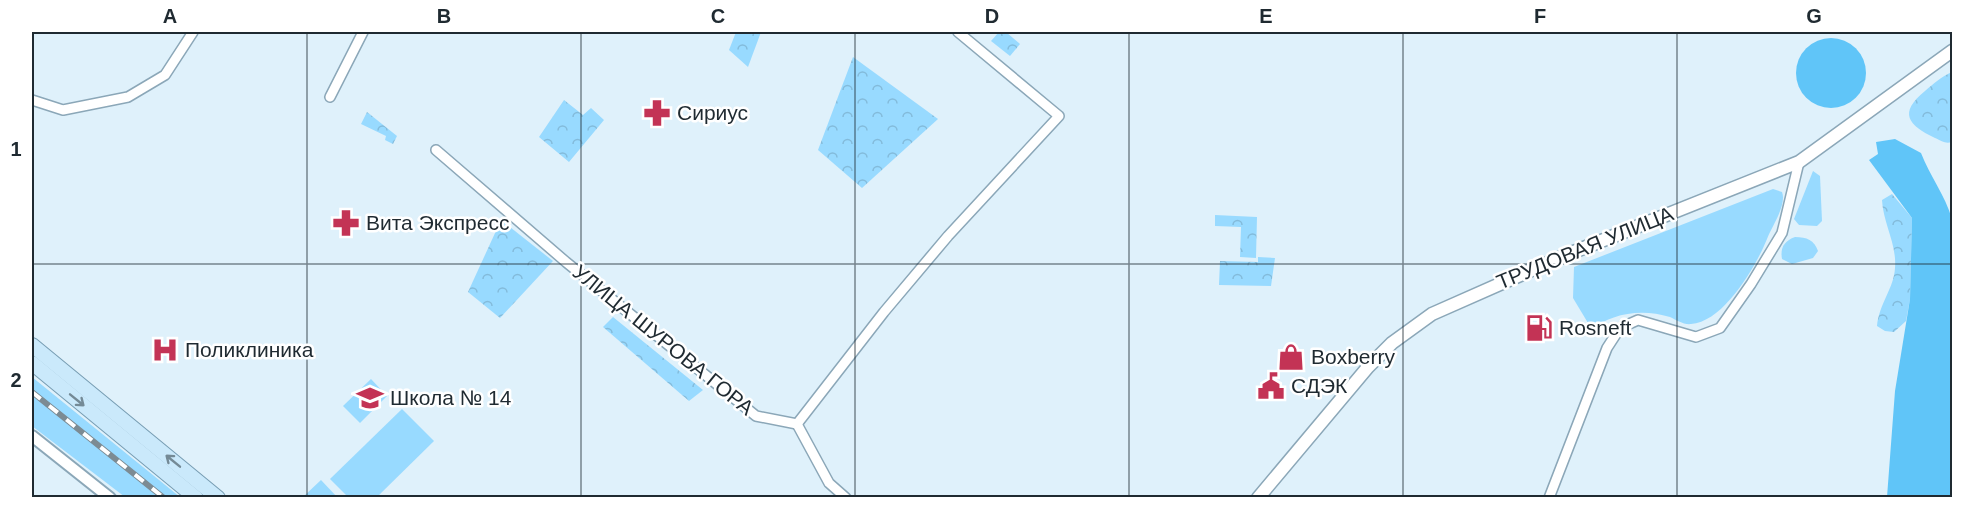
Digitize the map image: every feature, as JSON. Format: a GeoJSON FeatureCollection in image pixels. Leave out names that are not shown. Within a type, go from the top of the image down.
{"type":"FeatureCollection","features":[{"type":"Feature","properties":{"kind":"main road","name":"ТРУДОВАЯ УЛИЦА"},"geometry":{"type":"LineString","coordinates":[[1258,498],[1368,367],[1392,343],[1432,314],[1529,270],[1799,162],[1953,51]]}},
{"type":"Feature","properties":{"kind":"main road"},"geometry":{"type":"LineString","coordinates":[[32,345],[218,498]]}},
{"type":"Feature","properties":{"kind":"main road"},"geometry":{"type":"LineString","coordinates":[[32,363],[196,498]]}},
{"type":"Feature","properties":{"kind":"street"},"geometry":{"type":"LineString","coordinates":[[32,100],[63,110],[128,97],[165,75],[193,32]]}},
{"type":"Feature","properties":{"kind":"street"},"geometry":{"type":"LineString","coordinates":[[330,97],[363,32]]}},
{"type":"Feature","properties":{"kind":"street"},"geometry":{"type":"LineString","coordinates":[[846,498],[829,483],[797,424],[884,312],[948,236],[1059,116],[958,32]]}},
{"type":"Feature","properties":{"kind":"street","name":"УЛИЦА ШУРОВА ГОРА"},"geometry":{"type":"LineString","coordinates":[[436,150],[567,262],[756,416],[797,424]]}},
{"type":"Feature","properties":{"kind":"street"},"geometry":{"type":"LineString","coordinates":[[1550,498],[1607,348],[1620,328],[1638,320],[1696,336],[1720,328],[1751,284],[1782,233],[1799,162]]}},
{"type":"Feature","properties":{"kind":"street"},"geometry":{"type":"LineString","coordinates":[[32,436],[110,498]]}},
{"type":"Feature","properties":{"kind":"green space"},"geometry":{"type":"Polygon","coordinates":[[[736,32],[761,32],[748,67],[729,50],[736,32]]]}},
{"type":"Feature","properties":{"kind":"green space"},"geometry":{"type":"Polygon","coordinates":[[[999,32],[1006,32],[1020,44],[1010,56],[991,41],[999,32]]]}},
{"type":"Feature","properties":{"kind":"green space"},"geometry":{"type":"Polygon","coordinates":[[[853,57],[938,119],[862,188],[818,150],[853,57]]]}},
{"type":"Feature","properties":{"kind":"green space"},"geometry":{"type":"Polygon","coordinates":[[[1952,72],[1952,142],[1947,143],[1918,128],[1910,118],[1909,112],[1917,99],[1938,80],[1952,72]]]}},
{"type":"Feature","properties":{"kind":"green space"},"geometry":{"type":"Polygon","coordinates":[[[564,100],[583,115],[591,108],[604,120],[569,162],[539,137],[564,100]]]}},
{"type":"Feature","properties":{"kind":"green space"},"geometry":{"type":"Polygon","coordinates":[[[367,112],[397,136],[393,144],[385,140],[386,136],[361,124],[367,112]]]}},
{"type":"Feature","properties":{"kind":"green space"},"geometry":{"type":"Polygon","coordinates":[[[1813,171],[1820,176],[1822,221],[1817,226],[1799,225],[1794,219],[1813,171]]]}},
{"type":"Feature","properties":{"kind":"green space"},"geometry":{"type":"Polygon","coordinates":[[[1773,189],[1782,192],[1783,197],[1778,216],[1747,277],[1727,303],[1715,314],[1703,321],[1688,324],[1659,314],[1627,314],[1607,320],[1588,331],[1588,323],[1573,298],[1574,267],[1773,189]]]}},
{"type":"Feature","properties":{"kind":"green space"},"geometry":{"type":"Polygon","coordinates":[[[1892,194],[1912,218],[1910,299],[1906,321],[1894,332],[1885,331],[1877,326],[1895,268],[1894,250],[1882,200],[1892,194]]]}},
{"type":"Feature","properties":{"kind":"green space"},"geometry":{"type":"Polygon","coordinates":[[[1215,215],[1257,217],[1256,258],[1240,257],[1241,227],[1215,226],[1215,215]]]}},
{"type":"Feature","properties":{"kind":"green space"},"geometry":{"type":"Polygon","coordinates":[[[501,220],[553,261],[500,318],[468,292],[501,220]]]}},
{"type":"Feature","properties":{"kind":"green space"},"geometry":{"type":"Polygon","coordinates":[[[1795,237],[1806,239],[1814,244],[1818,251],[1813,258],[1792,264],[1782,259],[1784,245],[1795,237]]]}},
{"type":"Feature","properties":{"kind":"green space"},"geometry":{"type":"Polygon","coordinates":[[[1258,257],[1275,258],[1271,286],[1219,285],[1220,261],[1258,262],[1258,257]]]}},
{"type":"Feature","properties":{"kind":"green space"},"geometry":{"type":"Polygon","coordinates":[[[613,317],[703,390],[689,401],[603,327],[613,317]]]}},
{"type":"Feature","properties":{"kind":"green space"},"geometry":{"type":"Polygon","coordinates":[[[32,377],[180,497],[125,497],[32,426],[32,377]]]}},
{"type":"Feature","properties":{"kind":"green space"},"geometry":{"type":"Polygon","coordinates":[[[371,379],[387,396],[360,423],[343,406],[371,379]]]}},
{"type":"Feature","properties":{"kind":"green space"},"geometry":{"type":"Polygon","coordinates":[[[402,409],[434,441],[377,497],[348,497],[330,479],[402,409]]]}},
{"type":"Feature","properties":{"kind":"green space"},"geometry":{"type":"Polygon","coordinates":[[[321,480],[337,497],[303,497],[321,480]]]}},
{"type":"Feature","properties":{"kind":"shaded area"},"geometry":{"type":"Polygon","coordinates":[[[1831,38],[1850,44],[1860,54],[1866,73],[1860,92],[1850,102],[1831,108],[1812,102],[1802,92],[1796,73],[1802,54],[1812,44],[1831,38]]]}},
{"type":"Feature","properties":{"kind":"shaded area"},"geometry":{"type":"Polygon","coordinates":[[[1895,139],[1921,153],[1952,219],[1952,497],[1887,497],[1895,391],[1910,299],[1912,218],[1869,160],[1878,154],[1876,142],[1895,139]]]}},
{"type":"Feature","properties":{"kind":"railway"},"geometry":{"type":"LineString","coordinates":[[32,392],[164,498]]}},
{"type":"Feature","properties":{"kind":"place","name":"Сириус"},"geometry":{"type":"Point","coordinates":[657,113]}},
{"type":"Feature","properties":{"kind":"place","name":"Вита Экспресс"},"geometry":{"type":"Point","coordinates":[346,223]}},
{"type":"Feature","properties":{"kind":"place","name":"Rosneft"},"geometry":{"type":"Point","coordinates":[1539,328]}},
{"type":"Feature","properties":{"kind":"place","name":"Поликлиника"},"geometry":{"type":"Point","coordinates":[165,350]}},
{"type":"Feature","properties":{"kind":"place","name":"Boxberry"},"geometry":{"type":"Point","coordinates":[1291,357]}},
{"type":"Feature","properties":{"kind":"place","name":"СДЭК"},"geometry":{"type":"Point","coordinates":[1271,386]}},
{"type":"Feature","properties":{"kind":"place","name":"Школа № 14"},"geometry":{"type":"Point","coordinates":[370,398]}}]}
